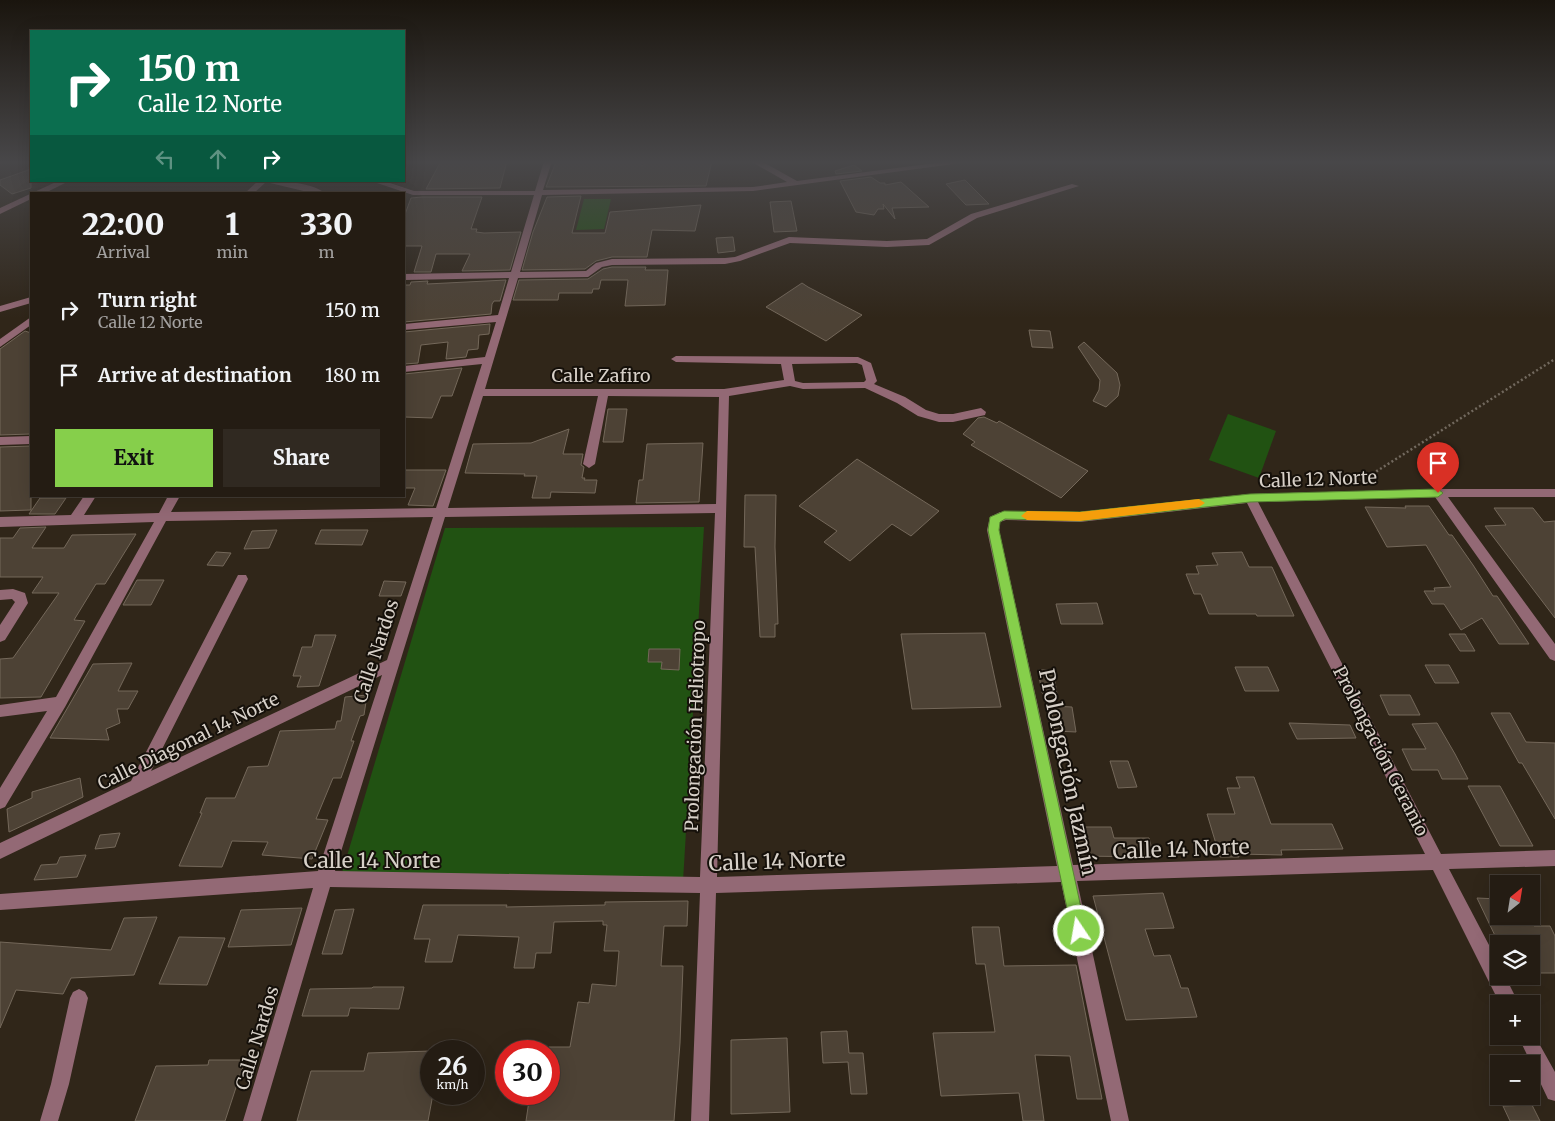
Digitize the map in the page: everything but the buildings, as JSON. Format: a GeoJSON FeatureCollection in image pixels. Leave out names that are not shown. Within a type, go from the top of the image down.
{"type":"FeatureCollection","features":[{"type":"Feature","properties":{"kind":"street","name":"Calle Nardos"},"geometry":{"type":"LineString","coordinates":[[252,1121],[324,879],[487,360],[502,318],[533,213]]}},
{"type":"Feature","properties":{"kind":"street"},"geometry":{"type":"LineString","coordinates":[[405,277],[588,274],[599,265],[612,262],[725,261],[738,259],[789,240],[887,244],[929,242],[974,216],[983,213]]}},
{"type":"Feature","properties":{"kind":"street"},"geometry":{"type":"LineString","coordinates":[[5,307],[30,300]]}},
{"type":"Feature","properties":{"kind":"street"},"geometry":{"type":"LineString","coordinates":[[5,307],[30,318]]}},
{"type":"Feature","properties":{"kind":"street"},"geometry":{"type":"LineString","coordinates":[[405,327],[502,318]]}},
{"type":"Feature","properties":{"kind":"street"},"geometry":{"type":"LineString","coordinates":[[0,344],[30,319]]}},
{"type":"Feature","properties":{"kind":"street"},"geometry":{"type":"LineString","coordinates":[[676,359],[858,360],[866,363],[870,374],[872,381],[866,385]]}},
{"type":"Feature","properties":{"kind":"street"},"geometry":{"type":"LineString","coordinates":[[405,369],[487,360]]}},
{"type":"Feature","properties":{"kind":"street"},"geometry":{"type":"LineString","coordinates":[[786,361],[790,383]]}},
{"type":"Feature","properties":{"kind":"street","name":"Calle Zafiro"},"geometry":{"type":"LineString","coordinates":[[478,392],[724,393],[790,383],[803,386],[866,385]]}},
{"type":"Feature","properties":{"kind":"street"},"geometry":{"type":"LineString","coordinates":[[866,385],[901,400],[922,413],[939,418],[953,418],[981,412]]}},
{"type":"Feature","properties":{"kind":"street"},"geometry":{"type":"LineString","coordinates":[[589,464],[604,392]]}},
{"type":"Feature","properties":{"kind":"street","name":"Prolongación Heliotropo"},"geometry":{"type":"LineString","coordinates":[[700,1121],[724,393]]}},
{"type":"Feature","properties":{"kind":"street"},"geometry":{"type":"LineString","coordinates":[[0,441],[30,440]]}},
{"type":"Feature","properties":{"kind":"street"},"geometry":{"type":"LineString","coordinates":[[1438,493],[1553,649]]}},
{"type":"Feature","properties":{"kind":"street","name":"Calle 12 Norte"},"geometry":{"type":"LineString","coordinates":[[994,520],[1004,515],[1080,516],[1250,498],[1438,493],[1553,496]]}},
{"type":"Feature","properties":{"kind":"street"},"geometry":{"type":"LineString","coordinates":[[75,520],[89,497]]}},
{"type":"Feature","properties":{"kind":"street"},"geometry":{"type":"LineString","coordinates":[[0,802],[60,703],[173,497]]}},
{"type":"Feature","properties":{"kind":"street","name":"Prolongación Geranio"},"geometry":{"type":"LineString","coordinates":[[1250,498],[1505,995]]}},
{"type":"Feature","properties":{"kind":"street"},"geometry":{"type":"LineString","coordinates":[[0,522],[162,516],[439,514],[721,508]]}},
{"type":"Feature","properties":{"kind":"street","name":"Prolongación Jazmín"},"geometry":{"type":"LineString","coordinates":[[994,520],[993,530],[1120,1121]]}},
{"type":"Feature","properties":{"kind":"street"},"geometry":{"type":"LineString","coordinates":[[136,786],[242,579]]}},
{"type":"Feature","properties":{"kind":"street"},"geometry":{"type":"LineString","coordinates":[[0,595],[13,594],[20,597],[22,603],[0,636]]}},
{"type":"Feature","properties":{"kind":"street","name":"Calle Diagonal 14 Norte"},"geometry":{"type":"LineString","coordinates":[[0,851],[391,664]]}},
{"type":"Feature","properties":{"kind":"street"},"geometry":{"type":"LineString","coordinates":[[0,711],[60,703]]}},
{"type":"Feature","properties":{"kind":"street","name":"Calle 14 Norte"},"geometry":{"type":"LineString","coordinates":[[0,902],[324,879],[708,885],[1555,858]]}},
{"type":"Feature","properties":{"kind":"street"},"geometry":{"type":"LineString","coordinates":[[49,1121],[60,1084],[79,998]]}},
{"type":"Feature","properties":{"kind":"street"},"geometry":{"type":"LineString","coordinates":[[1532,1045],[1555,1092]]}},
{"type":"Feature","properties":{"kind":"path"},"geometry":{"type":"LineString","coordinates":[[1339,496],[1555,359]]}},
{"type":"Feature","properties":{"kind":"green space"},"geometry":{"type":"Polygon","coordinates":[[[580,213],[608,213],[604,229],[576,230],[580,213]]]}},
{"type":"Feature","properties":{"kind":"green space"},"geometry":{"type":"Polygon","coordinates":[[[1228,414],[1276,431],[1259,478],[1209,460],[1228,414]]]}},
{"type":"Feature","properties":{"kind":"green space"},"geometry":{"type":"Polygon","coordinates":[[[704,527],[683,882],[341,876],[445,528],[704,527]]]}},
{"type":"Feature","properties":{"kind":"slow traffic"},"geometry":{"type":"LineString","coordinates":[[1027,516],[1080,516],[1199,503]]}},
{"type":"Feature","properties":{"kind":"route"},"geometry":{"type":"LineString","coordinates":[[1079,931],[993,530],[994,520],[1004,515],[1080,516],[1250,498],[1438,493]]}}]}
